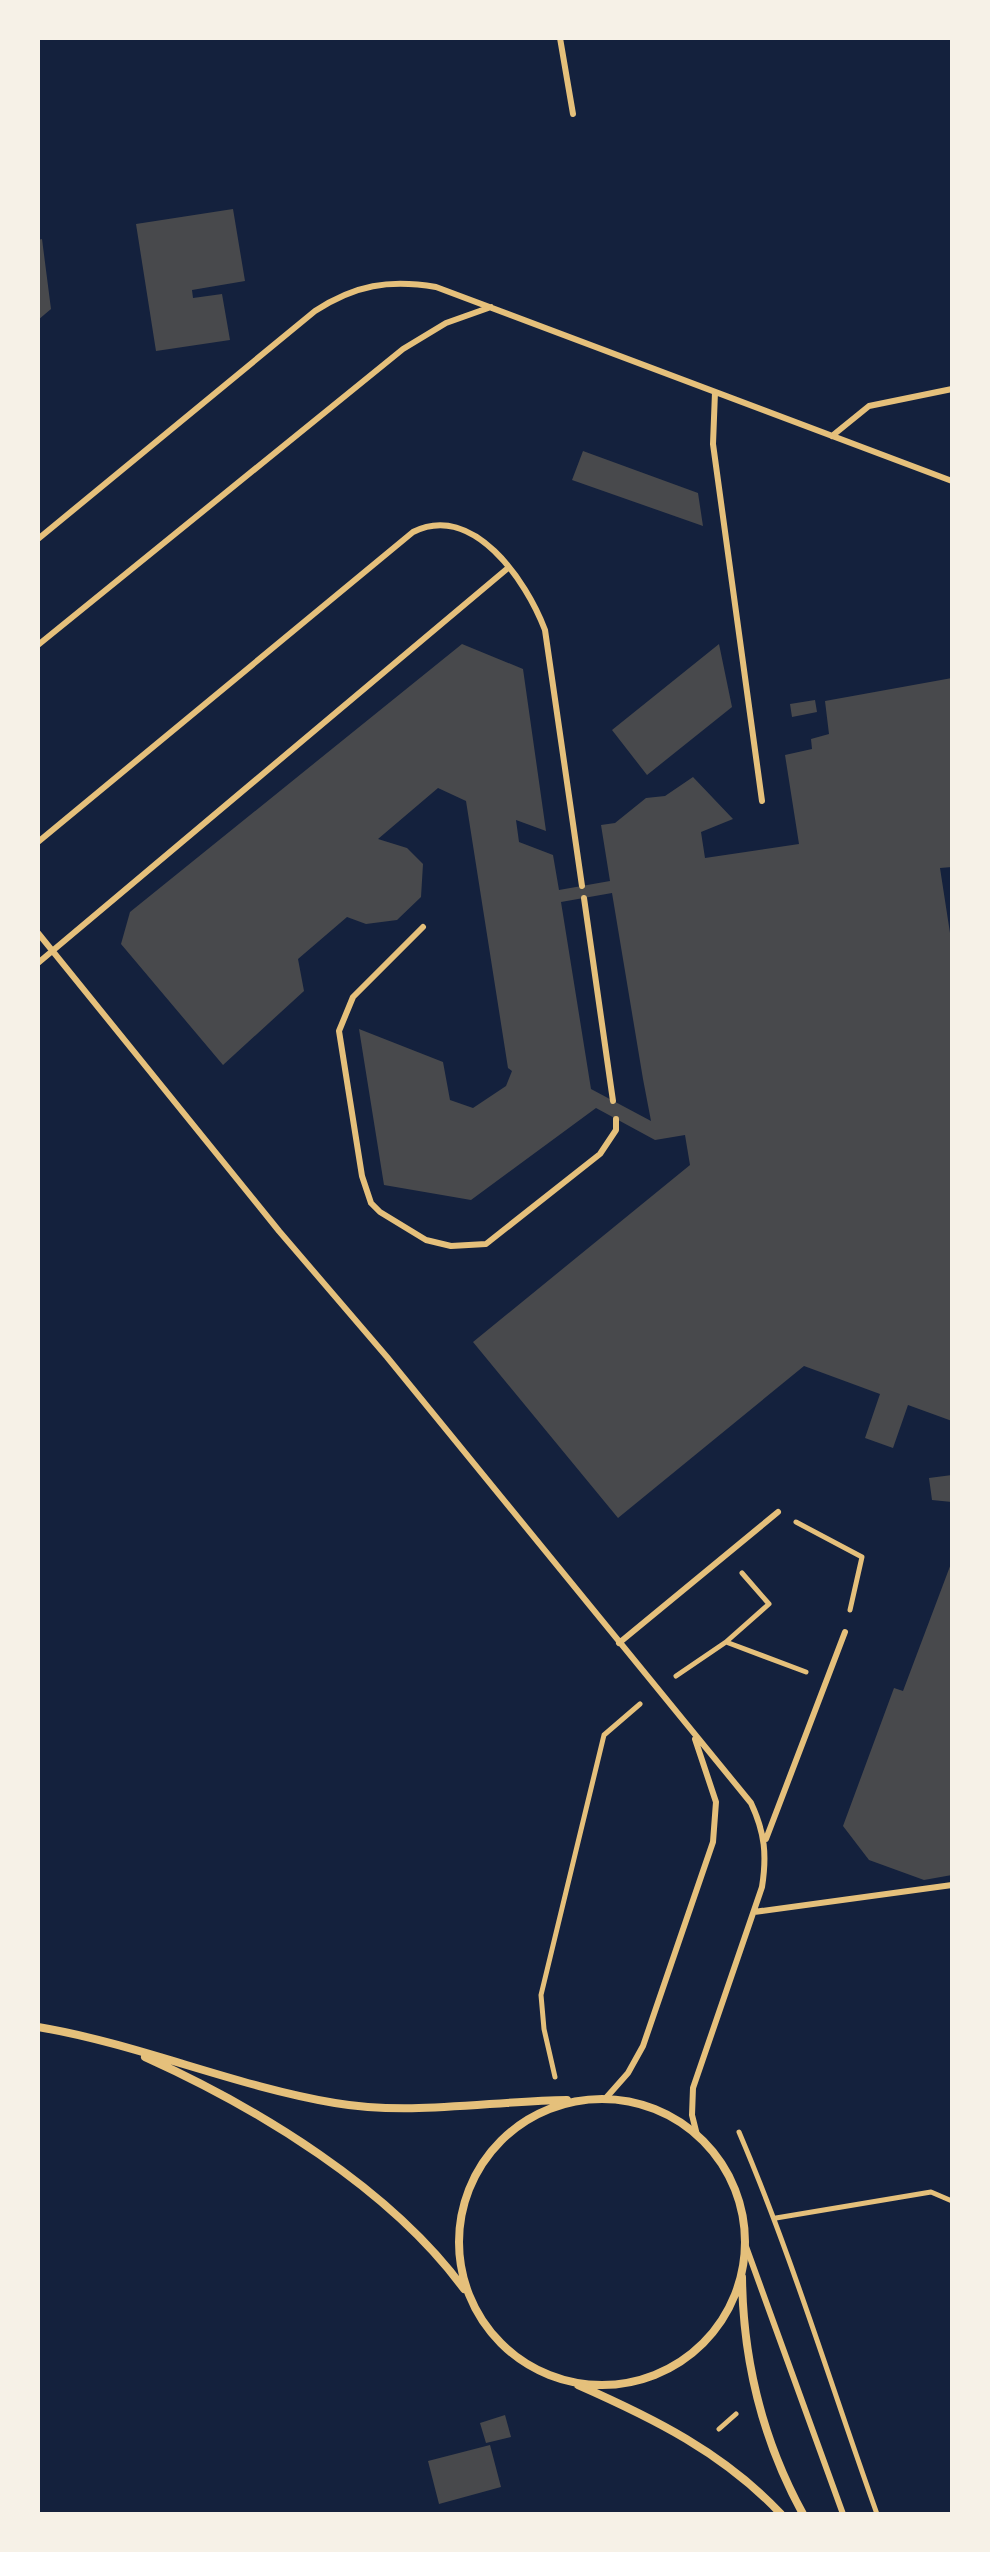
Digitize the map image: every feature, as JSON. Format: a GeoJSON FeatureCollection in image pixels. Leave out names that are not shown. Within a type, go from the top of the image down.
{"type":"FeatureCollection","features":[{"type":"Feature","properties":{"kind":"street"},"geometry":{"type":"LineString","coordinates":[[38,2027],[119,2045],[237,2080],[335,2103],[395,2107],[605,2099],[654,2109],[697,2135],[732,2183],[744,2241],[745,2325],[755,2390],[769,2438],[803,2514]]}},
{"type":"Feature","properties":{"kind":"street"},"geometry":{"type":"LineString","coordinates":[[119,2045],[227,2097],[299,2140],[409,2230],[442,2262],[469,2296],[482,2320],[508,2350],[541,2372],[623,2405],[701,2446],[739,2473],[781,2514]]}},
{"type":"Feature","properties":{"kind":"street"},"geometry":{"type":"LineString","coordinates":[[469,2296],[460,2258],[459,2231],[468,2192],[479,2169],[504,2137],[525,2121],[548,2109],[587,2099]]}},
{"type":"Feature","properties":{"kind":"street"},"geometry":{"type":"LineString","coordinates":[[567,2380],[602,2385],[637,2380],[680,2361],[698,2346],[721,2319],[733,2298],[742,2264]]}},
{"type":"Feature","properties":{"kind":"lane"},"geometry":{"type":"LineString","coordinates":[[560,38],[573,114]]}},
{"type":"Feature","properties":{"kind":"lane"},"geometry":{"type":"LineString","coordinates":[[38,539],[336,297],[376,283],[407,282],[436,287],[952,481]]}},
{"type":"Feature","properties":{"kind":"lane"},"geometry":{"type":"LineString","coordinates":[[38,645],[403,349],[446,323],[492,307]]}},
{"type":"Feature","properties":{"kind":"lane"},"geometry":{"type":"LineString","coordinates":[[832,436],[869,406],[952,389]]}},
{"type":"Feature","properties":{"kind":"lane"},"geometry":{"type":"LineString","coordinates":[[715,392],[713,444],[762,801]]}},
{"type":"Feature","properties":{"kind":"lane"},"geometry":{"type":"LineString","coordinates":[[38,842],[413,532],[429,524],[461,528],[478,537],[508,568],[530,598],[545,630],[582,886]]}},
{"type":"Feature","properties":{"kind":"lane"},"geometry":{"type":"LineString","coordinates":[[38,963],[508,568]]}},
{"type":"Feature","properties":{"kind":"lane"},"geometry":{"type":"LineString","coordinates":[[584,898],[613,1101]]}},
{"type":"Feature","properties":{"kind":"lane"},"geometry":{"type":"LineString","coordinates":[[423,927],[353,997],[339,1031],[362,1176],[371,1203],[380,1212],[426,1240],[451,1246],[486,1244],[600,1154],[616,1130],[616,1119]]}},
{"type":"Feature","properties":{"kind":"lane"},"geometry":{"type":"LineString","coordinates":[[38,933],[694,1735],[740,1785],[755,1810],[766,1839]]}},
{"type":"Feature","properties":{"kind":"lane"},"geometry":{"type":"LineString","coordinates":[[619,1643],[778,1512]]}},
{"type":"Feature","properties":{"kind":"lane"},"geometry":{"type":"LineString","coordinates":[[697,2135],[692,2115],[693,2088],[762,1887],[766,1839],[845,1632]]}},
{"type":"Feature","properties":{"kind":"lane"},"geometry":{"type":"LineString","coordinates":[[605,2099],[628,2073],[643,2046],[707,1867],[716,1802],[694,1735]]}},
{"type":"Feature","properties":{"kind":"lane"},"geometry":{"type":"LineString","coordinates":[[754,1912],[952,1885]]}},
{"type":"Feature","properties":{"kind":"lane"},"geometry":{"type":"LineString","coordinates":[[744,2241],[843,2514]]}},
{"type":"Feature","properties":{"kind":"path"},"geometry":{"type":"LineString","coordinates":[[778,1512],[862,1557],[845,1632]]}},
{"type":"Feature","properties":{"kind":"path"},"geometry":{"type":"LineString","coordinates":[[561,2100],[544,2029],[541,1995],[604,1735],[657,1690],[726,1642],[769,1604],[726,1554]]}},
{"type":"Feature","properties":{"kind":"path"},"geometry":{"type":"LineString","coordinates":[[726,1642],[826,1679]]}},
{"type":"Feature","properties":{"kind":"path"},"geometry":{"type":"LineString","coordinates":[[739,2132],[776,2218],[826,2373],[877,2514]]}},
{"type":"Feature","properties":{"kind":"path"},"geometry":{"type":"LineString","coordinates":[[776,2218],[931,2192],[952,2201]]}},
{"type":"Feature","properties":{"kind":"building"},"geometry":{"type":"Polygon","coordinates":[[[233,209],[245,281],[192,290],[193,298],[222,294],[230,340],[156,351],[136,224],[233,209]]]}},
{"type":"Feature","properties":{"kind":"building"},"geometry":{"type":"Polygon","coordinates":[[[42,239],[51,309],[38,320],[38,240],[42,239]]]}},
{"type":"Feature","properties":{"kind":"building"},"geometry":{"type":"Polygon","coordinates":[[[583,451],[698,493],[703,526],[572,480],[583,451]]]}},
{"type":"Feature","properties":{"kind":"building"},"geometry":{"type":"Polygon","coordinates":[[[462,644],[523,669],[546,831],[516,820],[519,842],[553,855],[559,890],[610,881],[601,825],[615,823],[646,798],[665,796],[693,777],[733,819],[701,832],[705,858],[799,844],[785,755],[812,749],[811,739],[829,734],[825,701],[952,678],[952,867],[940,868],[952,946],[952,1421],[908,1405],[893,1448],[865,1438],[880,1394],[804,1366],[618,1518],[473,1342],[690,1165],[685,1135],[655,1140],[596,1108],[471,1200],[384,1185],[359,1029],[443,1062],[450,1100],[473,1108],[506,1086],[512,1071],[508,1068],[466,801],[438,788],[378,839],[407,848],[423,864],[421,897],[397,920],[366,924],[347,917],[298,959],[304,991],[223,1065],[121,944],[130,912],[462,644]],[[612,893],[561,902],[591,1089],[651,1121],[612,893]]]}},
{"type":"Feature","properties":{"kind":"building"},"geometry":{"type":"Polygon","coordinates":[[[719,644],[732,707],[647,775],[612,730],[719,644]]]}},
{"type":"Feature","properties":{"kind":"building"},"geometry":{"type":"Polygon","coordinates":[[[815,700],[817,712],[792,717],[790,704],[815,700]]]}},
{"type":"Feature","properties":{"kind":"building"},"geometry":{"type":"Polygon","coordinates":[[[952,1475],[952,1502],[932,1500],[929,1478],[952,1475]]]}},
{"type":"Feature","properties":{"kind":"building"},"geometry":{"type":"Polygon","coordinates":[[[952,1561],[952,1875],[924,1880],[869,1860],[843,1826],[894,1688],[903,1691],[952,1561]]]}},
{"type":"Feature","properties":{"kind":"building"},"geometry":{"type":"Polygon","coordinates":[[[505,2415],[511,2437],[486,2443],[480,2423],[505,2415]]]}},
{"type":"Feature","properties":{"kind":"building"},"geometry":{"type":"Polygon","coordinates":[[[490,2445],[501,2487],[439,2504],[428,2461],[490,2445]]]}}]}
